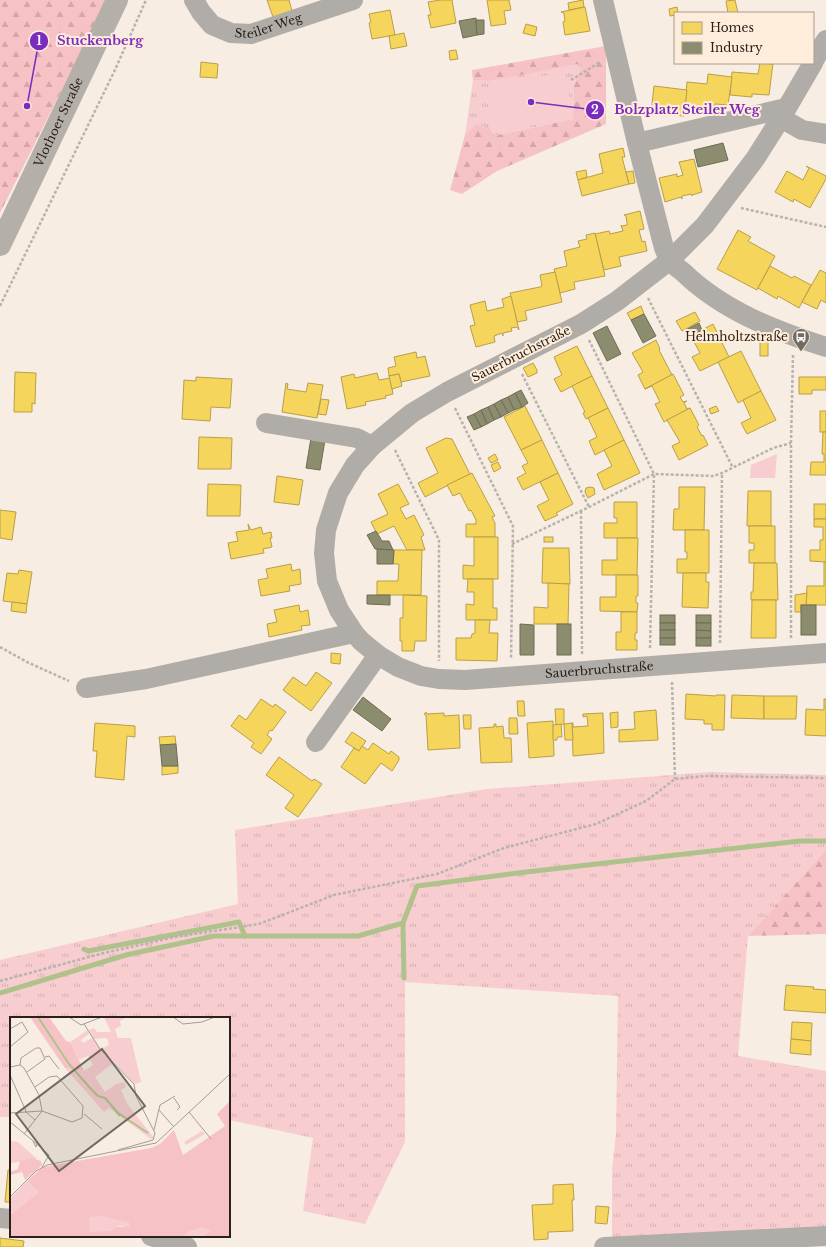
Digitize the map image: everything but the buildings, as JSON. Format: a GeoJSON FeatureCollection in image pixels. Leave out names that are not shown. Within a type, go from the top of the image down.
{"type":"FeatureCollection","features":[{"type":"Feature","properties":{"kind":"main road","name":"Vlothoer Straße"},"geometry":{"type":"LineString","coordinates":[[0,244],[117,0]]}},
{"type":"Feature","properties":{"kind":"street","name":"Steiler Weg"},"geometry":{"type":"LineString","coordinates":[[198,6],[212,25],[231,33],[251,34],[353,0]]}},
{"type":"Feature","properties":{"kind":"street"},"geometry":{"type":"LineString","coordinates":[[603,0],[664,248],[670,260],[692,282],[746,316],[794,336],[826,347]]}},
{"type":"Feature","properties":{"kind":"street","name":"Sauerbruchstraße"},"geometry":{"type":"LineString","coordinates":[[814,61],[826,40]]}},
{"type":"Feature","properties":{"kind":"street","name":"Sauerbruchstraße"},"geometry":{"type":"LineString","coordinates":[[812,64],[755,159],[705,225],[670,260],[617,301],[581,324],[447,392],[412,413],[380,440],[355,465],[338,493],[326,530],[324,553],[327,581],[339,610],[354,633],[378,655],[398,668],[421,676],[439,679],[465,680],[826,653]]}},
{"type":"Feature","properties":{"kind":"street"},"geometry":{"type":"LineString","coordinates":[[637,143],[783,113],[802,130],[826,134]]}},
{"type":"Feature","properties":{"kind":"street"},"geometry":{"type":"LineString","coordinates":[[266,423],[357,438],[380,440]]}},
{"type":"Feature","properties":{"kind":"street"},"geometry":{"type":"LineString","coordinates":[[86,688],[146,679],[354,633]]}},
{"type":"Feature","properties":{"kind":"street"},"geometry":{"type":"LineString","coordinates":[[316,742],[378,655]]}},
{"type":"Feature","properties":{"kind":"street"},"geometry":{"type":"LineString","coordinates":[[0,1218],[10,1219]]}},
{"type":"Feature","properties":{"kind":"street"},"geometry":{"type":"LineString","coordinates":[[604,1247],[826,1236]]}},
{"type":"Feature","properties":{"kind":"street"},"geometry":{"type":"LineString","coordinates":[[157,1237],[187,1247]]}},
{"type":"Feature","properties":{"kind":"path"},"geometry":{"type":"LineString","coordinates":[[0,306],[114,72],[146,0]]}},
{"type":"Feature","properties":{"kind":"path"},"geometry":{"type":"LineString","coordinates":[[571,80],[615,52]]}},
{"type":"Feature","properties":{"kind":"path"},"geometry":{"type":"LineString","coordinates":[[723,202],[740,208],[826,227]]}},
{"type":"Feature","properties":{"kind":"path"},"geometry":{"type":"LineString","coordinates":[[641,283],[733,468]]}},
{"type":"Feature","properties":{"kind":"path"},"geometry":{"type":"LineString","coordinates":[[581,324],[654,474],[650,666]]}},
{"type":"Feature","properties":{"kind":"path"},"geometry":{"type":"LineString","coordinates":[[791,656],[791,443],[794,336]]}},
{"type":"Feature","properties":{"kind":"path"},"geometry":{"type":"LineString","coordinates":[[514,357],[589,507]]}},
{"type":"Feature","properties":{"kind":"path"},"geometry":{"type":"LineString","coordinates":[[447,392],[513,526],[510,676]]}},
{"type":"Feature","properties":{"kind":"path"},"geometry":{"type":"LineString","coordinates":[[380,440],[439,540],[439,679]]}},
{"type":"Feature","properties":{"kind":"path"},"geometry":{"type":"LineString","coordinates":[[512,544],[654,474],[714,476],[773,448],[791,443]]}},
{"type":"Feature","properties":{"kind":"path"},"geometry":{"type":"LineString","coordinates":[[720,661],[722,473]]}},
{"type":"Feature","properties":{"kind":"path"},"geometry":{"type":"LineString","coordinates":[[581,511],[582,671]]}},
{"type":"Feature","properties":{"kind":"path"},"geometry":{"type":"LineString","coordinates":[[0,647],[27,662],[86,688]]}},
{"type":"Feature","properties":{"kind":"path"},"geometry":{"type":"LineString","coordinates":[[671,664],[675,779]]}},
{"type":"Feature","properties":{"kind":"path"},"geometry":{"type":"LineString","coordinates":[[0,982],[111,951],[175,937],[259,924],[334,895],[437,874],[504,848],[596,824],[646,800],[675,779],[705,776],[826,778]]}},
{"type":"Feature","properties":{"kind":"green space"},"geometry":{"type":"Polygon","coordinates":[[[0,0],[107,0],[0,213],[0,0]]]}},
{"type":"Feature","properties":{"kind":"green space"},"geometry":{"type":"Polygon","coordinates":[[[606,46],[606,124],[497,171],[462,194],[450,190],[465,135],[477,124],[489,127],[494,136],[573,119],[574,85],[583,63],[490,81],[473,80],[472,70],[606,46]]]}},
{"type":"Feature","properties":{"kind":"green space"},"geometry":{"type":"Polygon","coordinates":[[[584,62],[574,85],[573,119],[494,136],[465,135],[473,80],[490,81],[584,62]]]}},
{"type":"Feature","properties":{"kind":"green space"},"geometry":{"type":"Polygon","coordinates":[[[565,72],[573,118],[496,132],[488,86],[565,72]]]}},
{"type":"Feature","properties":{"kind":"green space"},"geometry":{"type":"Polygon","coordinates":[[[777,454],[775,478],[750,478],[751,465],[777,454]]]}},
{"type":"Feature","properties":{"kind":"green space"},"geometry":{"type":"Polygon","coordinates":[[[710,772],[826,775],[826,850],[748,936],[738,1056],[826,1071],[826,1231],[612,1239],[612,1169],[616,1134],[618,996],[405,982],[405,1142],[365,1224],[303,1211],[313,1138],[230,1120],[230,1017],[10,1017],[10,1117],[0,1117],[0,960],[238,904],[235,830],[487,789],[710,772]]]}},
{"type":"Feature","properties":{"kind":"green space"},"geometry":{"type":"Polygon","coordinates":[[[826,850],[826,934],[748,936],[826,850]]]}},
{"type":"Feature","properties":{"kind":"waterway"},"geometry":{"type":"LineString","coordinates":[[0,993],[126,955],[214,936],[358,936],[403,923],[417,886],[800,841],[826,841]]}},
{"type":"Feature","properties":{"kind":"waterway"},"geometry":{"type":"LineString","coordinates":[[84,949],[88,951],[239,922],[245,936]]}},
{"type":"Feature","properties":{"kind":"waterway"},"geometry":{"type":"LineString","coordinates":[[403,923],[404,978]]}},
{"type":"Feature","properties":{"kind":"place","name":"Bolzplatz Steiler Weg"},"geometry":{"type":"Point","coordinates":[531,102]}},
{"type":"Feature","properties":{"kind":"place","name":"Stuckenberg"},"geometry":{"type":"Point","coordinates":[27,106]}},
{"type":"Feature","properties":{"kind":"place","name":"Helmholtzstraße"},"geometry":{"type":"Point","coordinates":[801,352]}}]}
